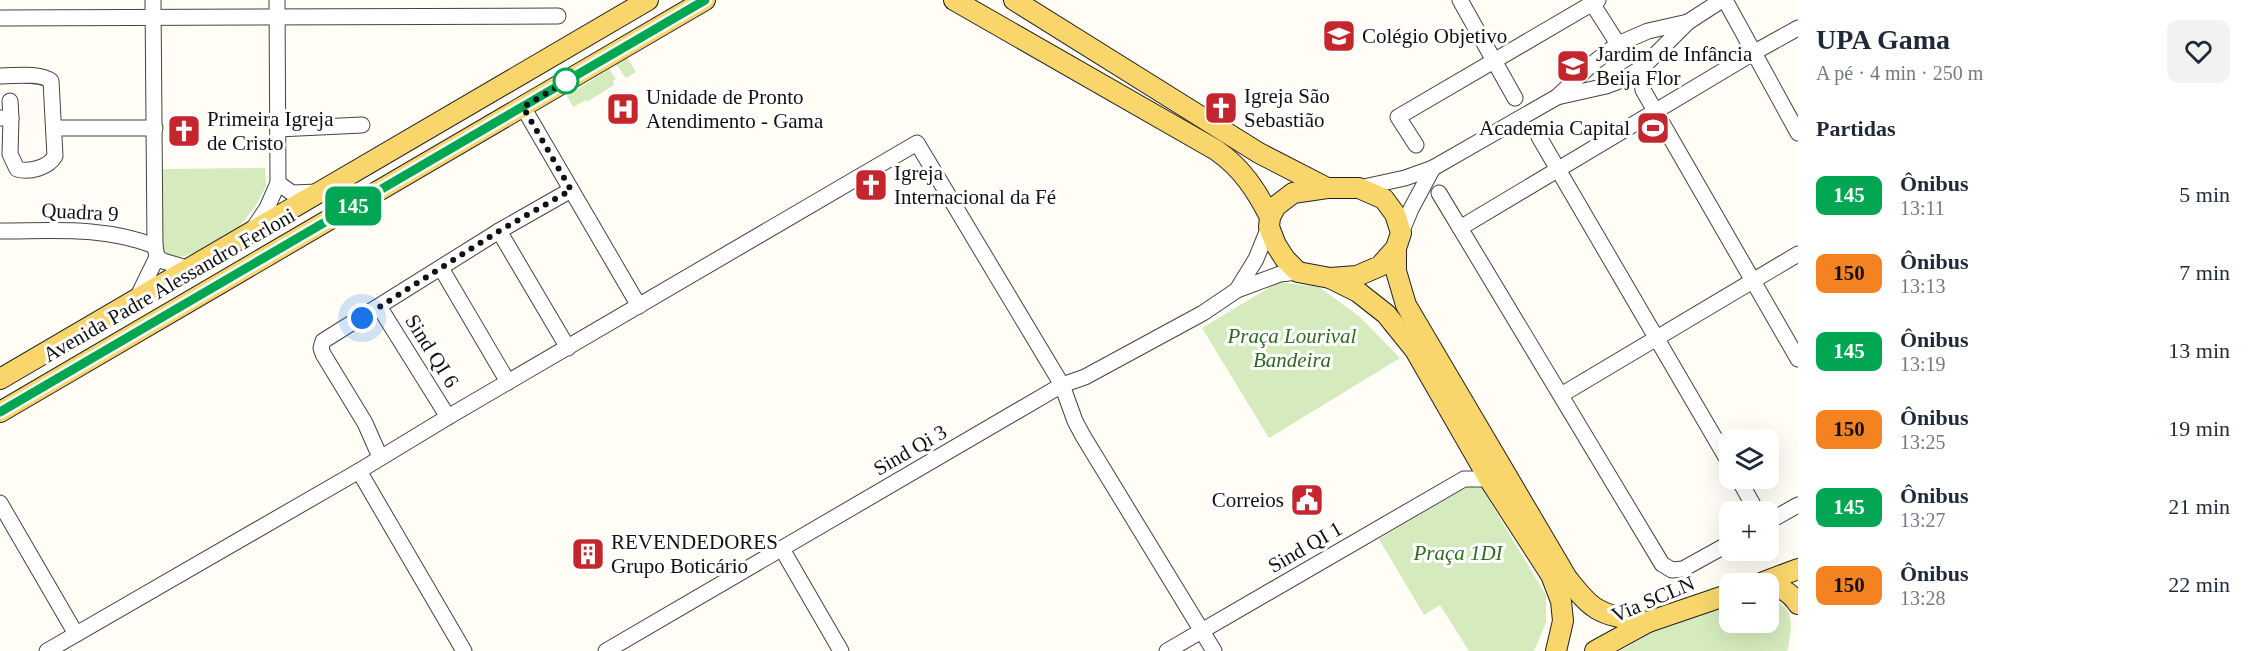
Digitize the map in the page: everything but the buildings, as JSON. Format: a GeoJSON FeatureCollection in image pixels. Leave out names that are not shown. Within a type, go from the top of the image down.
{"type":"FeatureCollection","features":[{"type":"Feature","properties":{"kind":"main road","name":"Avenida Padre Alessandro Ferloni"},"geometry":{"type":"LineString","coordinates":[[4,388],[136,300],[648,0]]}},
{"type":"Feature","properties":{"kind":"main road"},"geometry":{"type":"LineString","coordinates":[[1014,0],[1259,153],[1326,188]]}},
{"type":"Feature","properties":{"kind":"main road","name":"Avenida Padre Alessandro Ferloni"},"geometry":{"type":"LineString","coordinates":[[4,388],[32,393],[523,107],[694,3]]}},
{"type":"Feature","properties":{"kind":"main road"},"geometry":{"type":"LineString","coordinates":[[964,3],[1216,150],[1235,164],[1257,192],[1270,222],[1276,245],[1285,259],[1298,272],[1330,278],[1357,276],[1380,266],[1398,241]]}},
{"type":"Feature","properties":{"kind":"main road"},"geometry":{"type":"LineString","coordinates":[[1270,222],[1276,206],[1293,194],[1326,188],[1359,188],[1384,199],[1395,214],[1398,241],[1396,271],[1406,306],[1567,578],[1597,609],[1648,622]]}},
{"type":"Feature","properties":{"kind":"main road"},"geometry":{"type":"LineString","coordinates":[[1330,278],[1358,292],[1386,314],[1415,350],[1490,479],[1551,575],[1561,602],[1563,621],[1556,651]]}},
{"type":"Feature","properties":{"kind":"main road"},"geometry":{"type":"LineString","coordinates":[[4,388],[16,378],[20,385],[32,393]]}},
{"type":"Feature","properties":{"kind":"main road"},"geometry":{"type":"LineString","coordinates":[[1779,576],[1798,569]]}},
{"type":"Feature","properties":{"kind":"main road"},"geometry":{"type":"LineString","coordinates":[[1779,587],[1793,596],[1798,604]]}},
{"type":"Feature","properties":{"kind":"main road","name":"Via SCLN"},"geometry":{"type":"LineString","coordinates":[[1596,651],[1648,622],[1719,598]]}},
{"type":"Feature","properties":{"kind":"street"},"geometry":{"type":"LineString","coordinates":[[136,300],[156,252],[153,0]]}},
{"type":"Feature","properties":{"kind":"street"},"geometry":{"type":"LineString","coordinates":[[250,234],[267,208],[278,183],[277,0]]}},
{"type":"Feature","properties":{"kind":"street"},"geometry":{"type":"LineString","coordinates":[[1460,0],[1515,98]]}},
{"type":"Feature","properties":{"kind":"street"},"geometry":{"type":"LineString","coordinates":[[1557,97],[1622,80],[1643,67],[1688,22],[1724,0],[1798,133]]}},
{"type":"Feature","properties":{"kind":"street"},"geometry":{"type":"LineString","coordinates":[[1416,145],[1398,117],[1593,1],[1618,44]]}},
{"type":"Feature","properties":{"kind":"street"},"geometry":{"type":"LineString","coordinates":[[0,18],[277,17],[473,7],[558,16]]}},
{"type":"Feature","properties":{"kind":"street"},"geometry":{"type":"LineString","coordinates":[[1359,188],[1405,178],[1433,168],[1557,97],[1592,64],[1618,44],[1647,31],[1688,22]]}},
{"type":"Feature","properties":{"kind":"street"},"geometry":{"type":"LineString","coordinates":[[1460,228],[1798,28]]}},
{"type":"Feature","properties":{"kind":"street"},"geometry":{"type":"LineString","coordinates":[[1647,31],[1654,38],[1658,53]]}},
{"type":"Feature","properties":{"kind":"street"},"geometry":{"type":"LineString","coordinates":[[1592,64],[1596,80],[1606,86]]}},
{"type":"Feature","properties":{"kind":"street"},"geometry":{"type":"LineString","coordinates":[[1642,90],[1643,67]]}},
{"type":"Feature","properties":{"kind":"street"},"geometry":{"type":"LineString","coordinates":[[0,76],[48,78],[53,88],[55,156],[48,165],[22,170],[14,165],[10,154],[5,118],[10,101]]}},
{"type":"Feature","properties":{"kind":"street"},"geometry":{"type":"LineString","coordinates":[[1622,80],[1630,81],[1642,90],[1798,359]]}},
{"type":"Feature","properties":{"kind":"street"},"geometry":{"type":"LineString","coordinates":[[523,107],[639,306]]}},
{"type":"Feature","properties":{"kind":"street"},"geometry":{"type":"LineString","coordinates":[[278,129],[362,125]]}},
{"type":"Feature","properties":{"kind":"street"},"geometry":{"type":"LineString","coordinates":[[54,128],[155,128]]}},
{"type":"Feature","properties":{"kind":"street"},"geometry":{"type":"LineString","coordinates":[[1539,137],[1719,446]]}},
{"type":"Feature","properties":{"kind":"street"},"geometry":{"type":"LineString","coordinates":[[47,651],[359,471],[917,143],[1062,385],[1083,436],[1215,651]]}},
{"type":"Feature","properties":{"kind":"street"},"geometry":{"type":"LineString","coordinates":[[1398,241],[1410,209],[1433,168]]}},
{"type":"Feature","properties":{"kind":"street"},"geometry":{"type":"LineString","coordinates":[[278,183],[292,193],[321,192]]}},
{"type":"Feature","properties":{"kind":"street"},"geometry":{"type":"LineString","coordinates":[[380,457],[364,423],[321,348],[323,341],[380,308],[499,231],[571,190]]}},
{"type":"Feature","properties":{"kind":"street"},"geometry":{"type":"LineString","coordinates":[[1438,193],[1666,568],[1683,569],[1719,549]]}},
{"type":"Feature","properties":{"kind":"street"},"geometry":{"type":"LineString","coordinates":[[1243,285],[1270,222]]}},
{"type":"Feature","properties":{"kind":"street","name":"Quadra 9"},"geometry":{"type":"LineString","coordinates":[[0,231],[94,231],[126,236],[156,252],[163,261],[190,269]]}},
{"type":"Feature","properties":{"kind":"street"},"geometry":{"type":"LineString","coordinates":[[499,231],[568,348]]}},
{"type":"Feature","properties":{"kind":"street"},"geometry":{"type":"LineString","coordinates":[[1561,395],[1798,254]]}},
{"type":"Feature","properties":{"kind":"street"},"geometry":{"type":"LineString","coordinates":[[441,268],[508,382]]}},
{"type":"Feature","properties":{"kind":"street"},"geometry":{"type":"LineString","coordinates":[[1243,285],[1280,274],[1298,272]]}},
{"type":"Feature","properties":{"kind":"street","name":"Sind Qi 3"},"geometry":{"type":"LineString","coordinates":[[606,651],[1062,385],[1085,377],[1203,313],[1243,285]]}},
{"type":"Feature","properties":{"kind":"street","name":"Sind QI 6"},"geometry":{"type":"LineString","coordinates":[[380,308],[448,417]]}},
{"type":"Feature","properties":{"kind":"street"},"geometry":{"type":"LineString","coordinates":[[1477,456],[1464,479],[1490,479]]}},
{"type":"Feature","properties":{"kind":"street"},"geometry":{"type":"LineString","coordinates":[[359,471],[464,651]]}},
{"type":"Feature","properties":{"kind":"street","name":"Sind QI 1"},"geometry":{"type":"LineString","coordinates":[[1167,651],[1464,479]]}},
{"type":"Feature","properties":{"kind":"street"},"geometry":{"type":"LineString","coordinates":[[0,503],[76,634]]}},
{"type":"Feature","properties":{"kind":"street"},"geometry":{"type":"LineString","coordinates":[[1779,516],[1798,505]]}},
{"type":"Feature","properties":{"kind":"street"},"geometry":{"type":"LineString","coordinates":[[782,549],[841,651]]}},
{"type":"Feature","properties":{"kind":"green space"},"geometry":{"type":"Polygon","coordinates":[[[626,56],[636,72],[626,78],[615,63],[626,56]]]}},
{"type":"Feature","properties":{"kind":"green space"},"geometry":{"type":"Polygon","coordinates":[[[609,69],[616,79],[613,81],[614,85],[587,102],[586,100],[573,107],[567,96],[609,69]]]}},
{"type":"Feature","properties":{"kind":"green space"},"geometry":{"type":"Polygon","coordinates":[[[265,168],[266,186],[255,207],[240,226],[194,253],[178,258],[165,253],[161,247],[161,169],[265,168]]]}},
{"type":"Feature","properties":{"kind":"green space","name":"Praça Lourival Bandeira"},"geometry":{"type":"Polygon","coordinates":[[[1278,282],[1319,287],[1360,317],[1400,358],[1269,438],[1202,328],[1278,282]]]}},
{"type":"Feature","properties":{"kind":"green space","name":"Praça 1DI"},"geometry":{"type":"Polygon","coordinates":[[[1480,485],[1546,595],[1546,623],[1534,651],[1469,651],[1440,605],[1424,615],[1379,539],[1468,486],[1480,485]]]}},
{"type":"Feature","properties":{"kind":"green space"},"geometry":{"type":"Polygon","coordinates":[[[1779,603],[1788,612],[1791,631],[1786,651],[1620,651],[1670,622],[1719,608],[1719,633],[1779,633],[1779,603]]]}},
{"type":"Feature","properties":{"kind":"bus line","name":"145"},"geometry":{"type":"LineString","coordinates":[[0,412],[705,0]]}},
{"type":"Feature","properties":{"kind":"place","name":"Colégio Objetivo"},"geometry":{"type":"Point","coordinates":[1339,36]}},
{"type":"Feature","properties":{"kind":"place","name":"Jardim de Infância Beija Flor"},"geometry":{"type":"Point","coordinates":[1573,66]}},
{"type":"Feature","properties":{"kind":"place","name":"Igreja São Sebastião"},"geometry":{"type":"Point","coordinates":[1221,108]}},
{"type":"Feature","properties":{"kind":"place","name":"Unidade de Pronto Atendimento - Gama"},"geometry":{"type":"Point","coordinates":[623,109]}},
{"type":"Feature","properties":{"kind":"place","name":"Academia Capital"},"geometry":{"type":"Point","coordinates":[1653,128]}},
{"type":"Feature","properties":{"kind":"place","name":"Primeira Igreja de Cristo"},"geometry":{"type":"Point","coordinates":[184,131]}},
{"type":"Feature","properties":{"kind":"place","name":"Igreja Internacional da Fé"},"geometry":{"type":"Point","coordinates":[871,185]}},
{"type":"Feature","properties":{"kind":"place","name":"Correios"},"geometry":{"type":"Point","coordinates":[1307,500]}},
{"type":"Feature","properties":{"kind":"place","name":"REVENDEDORES Grupo Boticário"},"geometry":{"type":"Point","coordinates":[588,554]}},
{"type":"Feature","properties":{"kind":"route"},"geometry":{"type":"LineString","coordinates":[[362,318],[499,231],[571,190],[523,107],[572,78],[566,81]]}}]}
